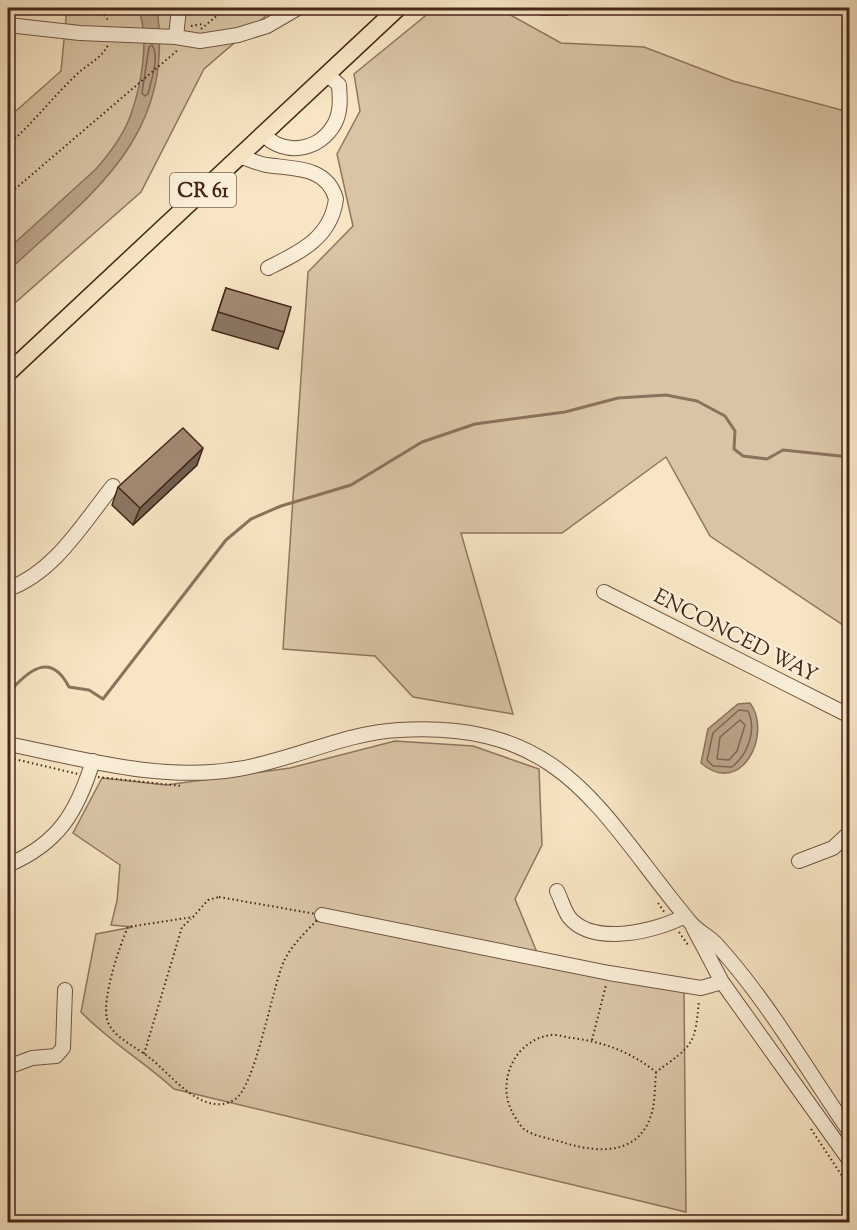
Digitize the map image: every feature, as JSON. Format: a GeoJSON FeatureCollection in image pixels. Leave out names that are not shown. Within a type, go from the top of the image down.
{"type":"FeatureCollection","features":[{"type":"Feature","properties":{"kind":"main road","name":"CR 61"},"geometry":{"type":"LineString","coordinates":[[8,373],[398,8]]}},
{"type":"Feature","properties":{"kind":"street"},"geometry":{"type":"LineString","coordinates":[[177,32],[179,8]]}},
{"type":"Feature","properties":{"kind":"street"},"geometry":{"type":"LineString","coordinates":[[8,25],[109,29],[161,38],[177,32],[200,41],[238,35],[267,26],[298,8]]}},
{"type":"Feature","properties":{"kind":"street"},"geometry":{"type":"LineString","coordinates":[[543,8],[565,8]]}},
{"type":"Feature","properties":{"kind":"street"},"geometry":{"type":"LineString","coordinates":[[263,134],[271,144],[292,149],[306,147],[322,138],[335,124],[340,106],[339,85],[327,74]]}},
{"type":"Feature","properties":{"kind":"street"},"geometry":{"type":"LineString","coordinates":[[239,156],[264,165],[310,171],[327,181],[336,199],[330,223],[320,236],[303,251],[268,268]]}},
{"type":"Feature","properties":{"kind":"street"},"geometry":{"type":"LineString","coordinates":[[8,589],[33,577],[57,556],[113,486]]}},
{"type":"Feature","properties":{"kind":"street","name":"ENCONCED WAY"},"geometry":{"type":"LineString","coordinates":[[604,592],[849,716]]}},
{"type":"Feature","properties":{"kind":"street"},"geometry":{"type":"LineString","coordinates":[[8,744],[160,772],[215,772],[266,764],[346,737],[376,732],[438,730],[492,739],[546,760],[584,790],[688,921],[722,982],[849,1161]]}},
{"type":"Feature","properties":{"kind":"street"},"geometry":{"type":"LineString","coordinates":[[8,865],[53,837],[67,823],[78,804],[93,761]]}},
{"type":"Feature","properties":{"kind":"street"},"geometry":{"type":"LineString","coordinates":[[799,861],[833,848],[849,832]]}},
{"type":"Feature","properties":{"kind":"street"},"geometry":{"type":"LineString","coordinates":[[557,891],[569,917],[590,929],[618,933],[652,931],[688,921]]}},
{"type":"Feature","properties":{"kind":"street"},"geometry":{"type":"LineString","coordinates":[[322,915],[609,973],[700,988],[722,982]]}},
{"type":"Feature","properties":{"kind":"street"},"geometry":{"type":"LineString","coordinates":[[688,921],[716,943],[750,988],[849,1132]]}},
{"type":"Feature","properties":{"kind":"street"},"geometry":{"type":"LineString","coordinates":[[8,1066],[32,1058],[56,1056],[63,1048],[65,990]]}},
{"type":"Feature","properties":{"kind":"path"},"geometry":{"type":"LineString","coordinates":[[8,145],[34,123],[78,73],[105,52],[109,29],[98,8]]}},
{"type":"Feature","properties":{"kind":"path"},"geometry":{"type":"LineString","coordinates":[[214,18],[226,8]]}},
{"type":"Feature","properties":{"kind":"path"},"geometry":{"type":"LineString","coordinates":[[8,195],[166,62]]}},
{"type":"Feature","properties":{"kind":"path"},"geometry":{"type":"LineString","coordinates":[[8,757],[88,776],[186,786]]}},
{"type":"Feature","properties":{"kind":"path"},"geometry":{"type":"LineString","coordinates":[[144,1054],[182,927],[208,900],[219,897],[322,915]]}},
{"type":"Feature","properties":{"kind":"path"},"geometry":{"type":"LineString","coordinates":[[193,917],[128,927],[105,1007],[107,1022],[118,1035],[144,1054],[183,1089],[207,1102],[225,1104],[236,1100],[244,1089],[255,1059],[275,983],[286,957],[322,915]]}},
{"type":"Feature","properties":{"kind":"path"},"geometry":{"type":"LineString","coordinates":[[592,1040],[609,973]]}},
{"type":"Feature","properties":{"kind":"path"},"geometry":{"type":"LineString","coordinates":[[656,1072],[621,1050],[592,1040],[551,1035],[531,1042],[514,1057],[505,1086],[510,1110],[525,1130],[591,1149],[609,1151],[629,1143],[642,1132],[652,1110],[656,1072],[688,1049],[696,1029],[700,988]]}},
{"type":"Feature","properties":{"kind":"path"},"geometry":{"type":"LineString","coordinates":[[275,1222],[304,1222]]}},
{"type":"Feature","properties":{"kind":"shaded area"},"geometry":{"type":"Polygon","coordinates":[[[67,8],[275,8],[204,69],[141,192],[8,309],[8,118],[61,71],[67,8]]]}},
{"type":"Feature","properties":{"kind":"shaded area"},"geometry":{"type":"Polygon","coordinates":[[[435,8],[498,8],[561,43],[644,47],[733,81],[849,112],[849,629],[710,536],[666,457],[562,533],[461,533],[513,714],[413,697],[375,656],[283,649],[308,272],[353,226],[337,154],[360,111],[354,74],[435,8]]]}},
{"type":"Feature","properties":{"kind":"shaded area"},"geometry":{"type":"Polygon","coordinates":[[[395,741],[473,746],[539,769],[542,845],[515,899],[543,967],[684,987],[686,1212],[174,1089],[103,1033],[81,1012],[96,934],[133,927],[111,925],[117,901],[120,865],[73,833],[102,778],[166,785],[290,768],[395,741]]]}},
{"type":"Feature","properties":{"kind":"water"},"geometry":{"type":"Polygon","coordinates":[[[138,8],[157,8],[159,53],[153,93],[140,128],[121,159],[97,187],[70,215],[8,271],[8,249],[96,169],[125,129],[135,103],[143,64],[143,25],[140,14],[136,12],[138,8]]]}},
{"type":"Feature","properties":{"kind":"water"},"geometry":{"type":"Polygon","coordinates":[[[750,703],[756,716],[758,730],[749,758],[740,768],[729,773],[716,772],[701,763],[708,729],[738,704],[750,703]]]}},
{"type":"Feature","properties":{"kind":"building"},"geometry":{"type":"Polygon","coordinates":[[[226,288],[291,307],[284,332],[218,312],[226,288]]]}},
{"type":"Feature","properties":{"kind":"building"},"geometry":{"type":"Polygon","coordinates":[[[183,428],[203,448],[140,508],[118,487],[183,428]]]}},
{"type":"Feature","properties":{"kind":"waterway"},"geometry":{"type":"LineString","coordinates":[[8,683],[12,689],[34,670],[49,667],[56,670],[69,687],[89,690],[103,699],[226,540],[251,519],[281,506],[351,485],[422,442],[475,424],[565,412],[618,398],[666,395],[697,401],[725,416],[735,431],[734,449],[743,456],[767,459],[783,450],[850,457]]}}]}
